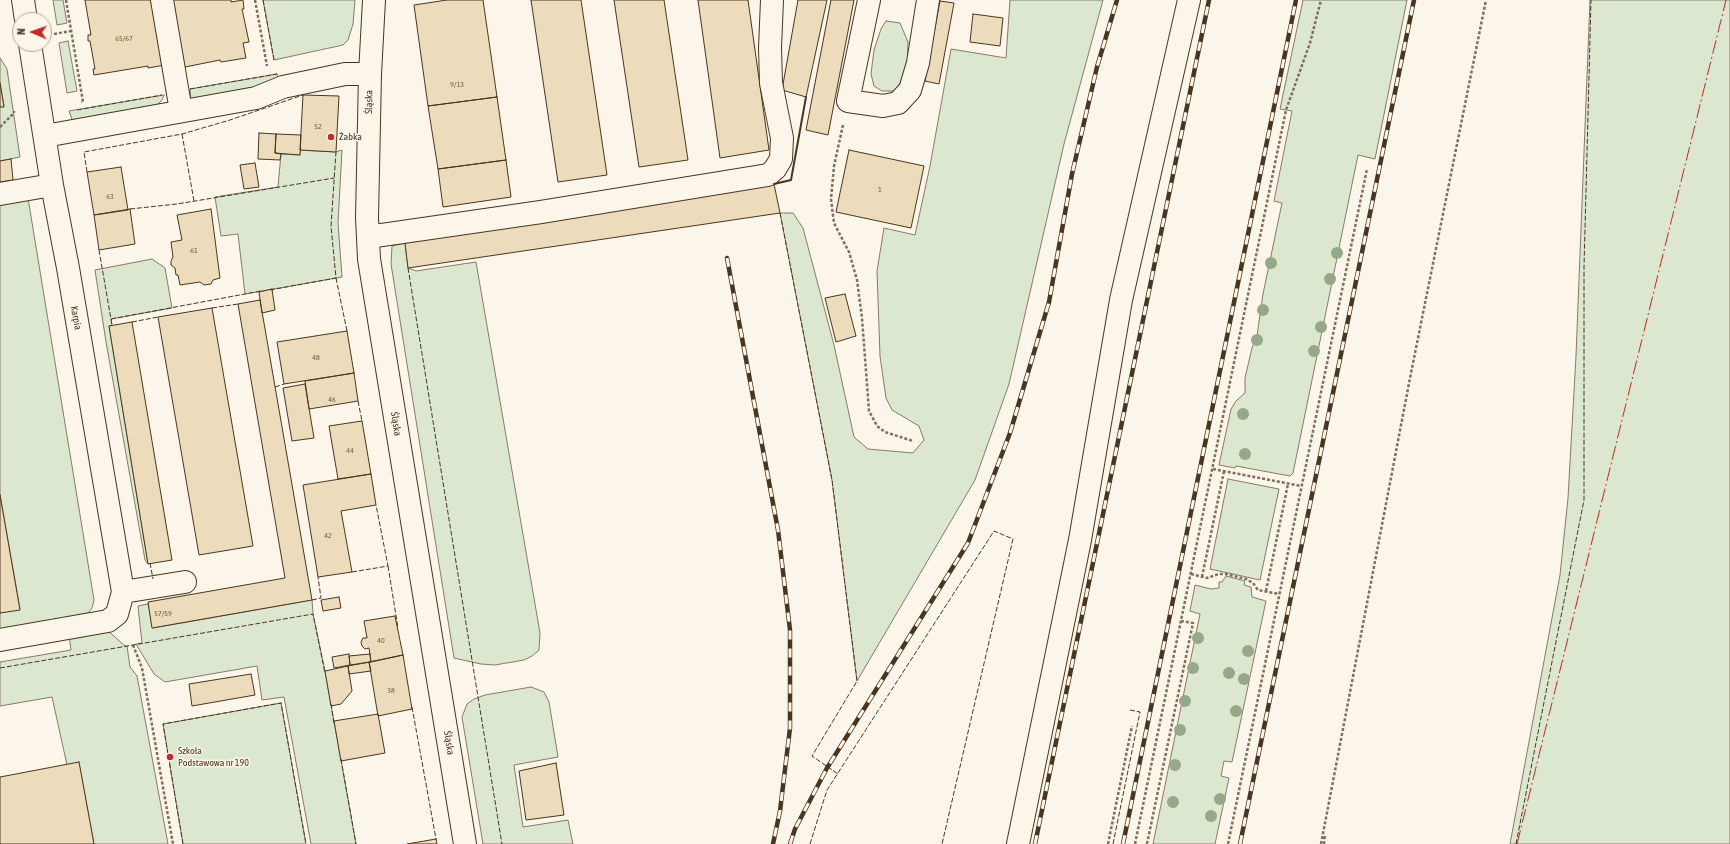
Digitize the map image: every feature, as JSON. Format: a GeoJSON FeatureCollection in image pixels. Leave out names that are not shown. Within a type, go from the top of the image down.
{"type":"FeatureCollection","features":[{"type":"Feature","properties":{"kind":"street"},"geometry":{"type":"LineString","coordinates":[[23,0],[25,12]]}},
{"type":"Feature","properties":{"kind":"street"},"geometry":{"type":"LineString","coordinates":[[162,0],[181,111]]}},
{"type":"Feature","properties":{"kind":"street","name":"Śląska"},"geometry":{"type":"LineString","coordinates":[[374,0],[370,74],[368,237],[370,267],[465,844]]}},
{"type":"Feature","properties":{"kind":"street"},"geometry":{"type":"LineString","coordinates":[[368,237],[541,212],[768,175],[775,169],[781,159],[782,138],[771,83],[770,48],[772,0]]}},
{"type":"Feature","properties":{"kind":"street"},"geometry":{"type":"LineString","coordinates":[[869,0],[848,100],[883,106],[898,103],[910,90],[918,63],[928,0]]}},
{"type":"Feature","properties":{"kind":"street"},"geometry":{"type":"LineString","coordinates":[[1018,844],[1080,540],[1121,300],[1189,0]]}},
{"type":"Feature","properties":{"kind":"street","name":"Karpia"},"geometry":{"type":"LineString","coordinates":[[31,52],[52,185],[68,268],[123,592]]}},
{"type":"Feature","properties":{"kind":"street"},"geometry":{"type":"LineString","coordinates":[[45,136],[256,98],[283,87],[338,76],[370,74]]}},
{"type":"Feature","properties":{"kind":"street"},"geometry":{"type":"LineString","coordinates":[[0,194],[52,185]]}},
{"type":"Feature","properties":{"kind":"street"},"geometry":{"type":"LineString","coordinates":[[0,640],[108,621],[117,614],[123,592],[185,582]]}},
{"type":"Feature","properties":{"kind":"path"},"geometry":{"type":"LineString","coordinates":[[66,0],[83,102]]}},
{"type":"Feature","properties":{"kind":"path"},"geometry":{"type":"LineString","coordinates":[[255,0],[267,68]]}},
{"type":"Feature","properties":{"kind":"path"},"geometry":{"type":"LineString","coordinates":[[1136,844],[1286,110],[1310,43],[1321,0]]}},
{"type":"Feature","properties":{"kind":"path"},"geometry":{"type":"LineString","coordinates":[[1322,844],[1412,366],[1486,0]]}},
{"type":"Feature","properties":{"kind":"path"},"geometry":{"type":"LineString","coordinates":[[54,34],[71,31]]}},
{"type":"Feature","properties":{"kind":"path"},"geometry":{"type":"LineString","coordinates":[[848,100],[834,166],[831,199],[834,223],[849,252],[857,280],[862,318],[869,411],[877,426],[885,432],[913,441]]}},
{"type":"Feature","properties":{"kind":"path"},"geometry":{"type":"LineString","coordinates":[[0,127],[14,113],[15,106]]}},
{"type":"Feature","properties":{"kind":"path"},"geometry":{"type":"LineString","coordinates":[[1228,844],[1367,169]]}},
{"type":"Feature","properties":{"kind":"path"},"geometry":{"type":"LineString","coordinates":[[1213,469],[1302,486]]}},
{"type":"Feature","properties":{"kind":"path"},"geometry":{"type":"LineString","coordinates":[[1202,577],[1224,471]]}},
{"type":"Feature","properties":{"kind":"path"},"geometry":{"type":"LineString","coordinates":[[1266,592],[1288,484]]}},
{"type":"Feature","properties":{"kind":"path"},"geometry":{"type":"LineString","coordinates":[[1191,574],[1207,578],[1219,574],[1226,574],[1239,577],[1253,583],[1258,590],[1279,594]]}},
{"type":"Feature","properties":{"kind":"path"},"geometry":{"type":"LineString","coordinates":[[1147,844],[1193,623],[1181,621]]}},
{"type":"Feature","properties":{"kind":"path"},"geometry":{"type":"LineString","coordinates":[[133,645],[142,668],[173,844]]}},
{"type":"Feature","properties":{"kind":"path"},"geometry":{"type":"LineString","coordinates":[[1108,844],[1132,726]]}},
{"type":"Feature","properties":{"kind":"green space"},"geometry":{"type":"Polygon","coordinates":[[[53,0],[63,0],[67,23],[57,25],[53,0]]]}},
{"type":"Feature","properties":{"kind":"green space"},"geometry":{"type":"Polygon","coordinates":[[[263,0],[355,0],[353,24],[348,40],[343,45],[274,60],[263,0]]]}},
{"type":"Feature","properties":{"kind":"green space"},"geometry":{"type":"Polygon","coordinates":[[[1010,0],[1103,0],[1064,144],[1009,384],[975,480],[857,681],[832,480],[780,213],[793,213],[803,228],[834,345],[854,437],[868,449],[913,453],[924,440],[919,426],[892,410],[886,398],[880,356],[877,271],[884,228],[915,235],[930,166],[951,49],[1006,58],[1010,0]]]}},
{"type":"Feature","properties":{"kind":"green space"},"geometry":{"type":"Polygon","coordinates":[[[1303,0],[1407,0],[1375,159],[1358,155],[1293,473],[1290,476],[1236,466],[1235,468],[1219,465],[1231,409],[1236,401],[1245,393],[1245,378],[1252,348],[1257,336],[1263,294],[1282,203],[1274,201],[1292,111],[1280,109],[1303,0]]]}},
{"type":"Feature","properties":{"kind":"green space"},"geometry":{"type":"Polygon","coordinates":[[[1590,0],[1730,0],[1730,844],[1510,844],[1560,575],[1568,498],[1576,356],[1590,0]]]}},
{"type":"Feature","properties":{"kind":"green space"},"geometry":{"type":"Polygon","coordinates":[[[886,21],[900,23],[908,42],[907,72],[895,91],[882,91],[874,86],[871,74],[874,50],[881,29],[886,21]]]}},
{"type":"Feature","properties":{"kind":"green space"},"geometry":{"type":"Polygon","coordinates":[[[68,41],[77,91],[67,93],[59,43],[68,41]]]}},
{"type":"Feature","properties":{"kind":"green space"},"geometry":{"type":"Polygon","coordinates":[[[0,58],[7,69],[20,157],[0,161],[0,107],[4,106],[0,83],[0,58]]]}},
{"type":"Feature","properties":{"kind":"green space"},"geometry":{"type":"Polygon","coordinates":[[[277,74],[279,80],[266,87],[191,101],[190,89],[277,74]]]}},
{"type":"Feature","properties":{"kind":"green space"},"geometry":{"type":"Polygon","coordinates":[[[164,95],[162,100],[154,108],[73,122],[69,111],[164,95]]]}},
{"type":"Feature","properties":{"kind":"green space"},"geometry":{"type":"Polygon","coordinates":[[[300,150],[336,152],[342,150],[338,223],[342,277],[245,294],[238,234],[221,236],[215,197],[278,187],[281,154],[300,155],[300,150]]]}},
{"type":"Feature","properties":{"kind":"green space"},"geometry":{"type":"Polygon","coordinates":[[[28,198],[94,600],[92,608],[88,613],[0,631],[0,613],[20,609],[0,495],[0,203],[28,198]]]}},
{"type":"Feature","properties":{"kind":"green space"},"geometry":{"type":"Polygon","coordinates":[[[405,243],[408,268],[416,271],[476,262],[540,633],[539,650],[524,660],[495,665],[481,664],[454,658],[391,264],[392,246],[405,243]]]}},
{"type":"Feature","properties":{"kind":"green space"},"geometry":{"type":"Polygon","coordinates":[[[152,259],[165,268],[172,308],[111,319],[112,325],[109,326],[148,564],[145,560],[106,342],[95,270],[152,259]]]}},
{"type":"Feature","properties":{"kind":"green space"},"geometry":{"type":"Polygon","coordinates":[[[1228,479],[1279,489],[1260,580],[1210,569],[1228,479]]]}},
{"type":"Feature","properties":{"kind":"green space"},"geometry":{"type":"Polygon","coordinates":[[[1226,576],[1245,581],[1244,585],[1251,587],[1252,597],[1266,601],[1232,762],[1224,761],[1221,776],[1229,778],[1215,844],[1153,844],[1200,614],[1190,611],[1195,585],[1211,589],[1219,588],[1219,582],[1222,582],[1226,576]]]}},
{"type":"Feature","properties":{"kind":"green space"},"geometry":{"type":"Polygon","coordinates":[[[312,600],[313,614],[325,671],[356,844],[311,844],[284,697],[262,700],[257,666],[165,682],[154,674],[136,644],[142,643],[138,606],[148,604],[153,628],[312,600]]]}},
{"type":"Feature","properties":{"kind":"green space"},"geometry":{"type":"Polygon","coordinates":[[[107,630],[125,646],[127,646],[130,667],[137,676],[168,844],[94,844],[79,763],[67,765],[52,697],[0,706],[0,662],[71,650],[69,635],[107,630]]]}},
{"type":"Feature","properties":{"kind":"green space"},"geometry":{"type":"Polygon","coordinates":[[[531,687],[544,692],[549,702],[558,757],[514,765],[523,827],[568,820],[573,844],[483,844],[462,717],[467,704],[474,699],[485,695],[531,687]]]}},
{"type":"Feature","properties":{"kind":"green space"},"geometry":{"type":"Polygon","coordinates":[[[281,703],[306,844],[183,844],[163,724],[281,703]]]}},
{"type":"Feature","properties":{"kind":"building"},"geometry":{"type":"Polygon","coordinates":[[[85,0],[154,0],[165,65],[148,68],[148,66],[94,75],[93,69],[95,69],[90,41],[88,41],[88,35],[91,35],[85,0]]]}},
{"type":"Feature","properties":{"kind":"building"},"geometry":{"type":"Polygon","coordinates":[[[168,0],[231,0],[231,2],[243,0],[244,9],[242,9],[249,42],[243,43],[246,58],[221,62],[220,60],[180,68],[168,0]]]}},
{"type":"Feature","properties":{"kind":"building"},"geometry":{"type":"Polygon","coordinates":[[[447,0],[483,0],[497,97],[428,106],[414,5],[447,0]]]}},
{"type":"Feature","properties":{"kind":"building"},"geometry":{"type":"Polygon","coordinates":[[[531,0],[581,0],[607,175],[558,182],[531,0]]]}},
{"type":"Feature","properties":{"kind":"building"},"geometry":{"type":"Polygon","coordinates":[[[614,0],[664,0],[688,160],[639,167],[614,0]]]}},
{"type":"Feature","properties":{"kind":"building"},"geometry":{"type":"Polygon","coordinates":[[[698,0],[748,0],[769,150],[720,158],[698,0]]]}},
{"type":"Feature","properties":{"kind":"building"},"geometry":{"type":"Polygon","coordinates":[[[798,0],[827,0],[806,97],[782,90],[798,0]]]}},
{"type":"Feature","properties":{"kind":"building"},"geometry":{"type":"Polygon","coordinates":[[[831,0],[854,0],[828,135],[806,130],[831,0]]]}},
{"type":"Feature","properties":{"kind":"building"},"geometry":{"type":"Polygon","coordinates":[[[940,1],[954,3],[939,84],[925,81],[940,1]]]}},
{"type":"Feature","properties":{"kind":"building"},"geometry":{"type":"Polygon","coordinates":[[[973,14],[1003,18],[1000,46],[970,42],[973,14]]]}},
{"type":"Feature","properties":{"kind":"building"},"geometry":{"type":"Polygon","coordinates":[[[0,83],[4,107],[0,107],[0,83]]]}},
{"type":"Feature","properties":{"kind":"building"},"geometry":{"type":"Polygon","coordinates":[[[303,95],[339,96],[336,152],[300,150],[303,95]]]}},
{"type":"Feature","properties":{"kind":"building"},"geometry":{"type":"Polygon","coordinates":[[[497,97],[506,160],[438,169],[428,106],[497,97]]]}},
{"type":"Feature","properties":{"kind":"building"},"geometry":{"type":"Polygon","coordinates":[[[259,133],[276,134],[275,153],[281,154],[280,160],[258,159],[259,133]]]}},
{"type":"Feature","properties":{"kind":"building"},"geometry":{"type":"Polygon","coordinates":[[[276,134],[301,135],[300,155],[275,153],[276,134]]]}},
{"type":"Feature","properties":{"kind":"building"},"geometry":{"type":"Polygon","coordinates":[[[849,150],[924,166],[911,228],[836,212],[849,150]]]}},
{"type":"Feature","properties":{"kind":"building"},"geometry":{"type":"Polygon","coordinates":[[[11,159],[13,180],[0,182],[0,161],[11,159]]]}},
{"type":"Feature","properties":{"kind":"building"},"geometry":{"type":"Polygon","coordinates":[[[506,160],[511,197],[443,207],[438,169],[506,160]]]}},
{"type":"Feature","properties":{"kind":"building"},"geometry":{"type":"Polygon","coordinates":[[[255,163],[259,187],[244,189],[240,165],[255,163]]]}},
{"type":"Feature","properties":{"kind":"building"},"geometry":{"type":"Polygon","coordinates":[[[121,167],[128,210],[94,215],[87,172],[121,167]]]}},
{"type":"Feature","properties":{"kind":"building"},"geometry":{"type":"Polygon","coordinates":[[[774,184],[780,213],[408,268],[405,243],[774,184]]]}},
{"type":"Feature","properties":{"kind":"building"},"geometry":{"type":"Polygon","coordinates":[[[130,209],[135,244],[99,250],[94,215],[130,209]]]}},
{"type":"Feature","properties":{"kind":"building"},"geometry":{"type":"Polygon","coordinates":[[[211,209],[220,278],[213,280],[211,284],[204,285],[200,282],[180,285],[175,268],[171,265],[173,257],[171,242],[182,240],[177,215],[211,209]]]}},
{"type":"Feature","properties":{"kind":"building"},"geometry":{"type":"Polygon","coordinates":[[[272,289],[275,310],[262,313],[259,292],[272,289]]]}},
{"type":"Feature","properties":{"kind":"building"},"geometry":{"type":"Polygon","coordinates":[[[845,294],[856,336],[836,342],[825,298],[845,294]]]}},
{"type":"Feature","properties":{"kind":"building"},"geometry":{"type":"Polygon","coordinates":[[[260,300],[312,600],[152,628],[148,602],[285,578],[238,304],[260,300]]]}},
{"type":"Feature","properties":{"kind":"building"},"geometry":{"type":"Polygon","coordinates":[[[212,308],[253,546],[199,555],[158,317],[212,308]]]}},
{"type":"Feature","properties":{"kind":"building"},"geometry":{"type":"Polygon","coordinates":[[[132,322],[172,560],[148,564],[109,326],[132,322]]]}},
{"type":"Feature","properties":{"kind":"building"},"geometry":{"type":"Polygon","coordinates":[[[347,331],[354,373],[284,384],[277,342],[347,331]]]}},
{"type":"Feature","properties":{"kind":"building"},"geometry":{"type":"Polygon","coordinates":[[[354,373],[358,401],[309,409],[305,381],[354,373]]]}},
{"type":"Feature","properties":{"kind":"building"},"geometry":{"type":"Polygon","coordinates":[[[305,384],[314,438],[292,441],[283,388],[305,384]]]}},
{"type":"Feature","properties":{"kind":"building"},"geometry":{"type":"Polygon","coordinates":[[[362,421],[371,474],[338,479],[329,426],[362,421]]]}},
{"type":"Feature","properties":{"kind":"building"},"geometry":{"type":"Polygon","coordinates":[[[371,474],[376,505],[341,511],[352,572],[318,577],[303,485],[371,474]]]}},
{"type":"Feature","properties":{"kind":"building"},"geometry":{"type":"Polygon","coordinates":[[[0,495],[20,610],[0,613],[0,495]]]}},
{"type":"Feature","properties":{"kind":"building"},"geometry":{"type":"Polygon","coordinates":[[[339,597],[341,608],[323,611],[321,600],[339,597]]]}},
{"type":"Feature","properties":{"kind":"building"},"geometry":{"type":"Polygon","coordinates":[[[395,616],[403,655],[371,662],[369,648],[365,649],[361,642],[363,638],[367,638],[364,621],[395,616]]]}},
{"type":"Feature","properties":{"kind":"building"},"geometry":{"type":"Polygon","coordinates":[[[349,654],[350,665],[334,668],[332,657],[349,654]]]}},
{"type":"Feature","properties":{"kind":"building"},"geometry":{"type":"Polygon","coordinates":[[[370,654],[371,662],[350,665],[349,656],[370,654]]]}},
{"type":"Feature","properties":{"kind":"building"},"geometry":{"type":"Polygon","coordinates":[[[403,655],[412,709],[378,716],[369,662],[403,655]]]}},
{"type":"Feature","properties":{"kind":"building"},"geometry":{"type":"Polygon","coordinates":[[[369,662],[371,671],[349,674],[348,666],[369,662]]]}},
{"type":"Feature","properties":{"kind":"building"},"geometry":{"type":"Polygon","coordinates":[[[348,666],[352,691],[341,704],[331,706],[325,671],[348,666]]]}},
{"type":"Feature","properties":{"kind":"building"},"geometry":{"type":"Polygon","coordinates":[[[251,674],[255,695],[192,706],[189,684],[251,674]]]}},
{"type":"Feature","properties":{"kind":"building"},"geometry":{"type":"Polygon","coordinates":[[[378,714],[385,753],[341,761],[334,721],[378,714]]]}},
{"type":"Feature","properties":{"kind":"building"},"geometry":{"type":"Polygon","coordinates":[[[79,762],[94,844],[0,844],[0,777],[79,762]]]}},
{"type":"Feature","properties":{"kind":"building"},"geometry":{"type":"Polygon","coordinates":[[[556,763],[564,815],[526,820],[519,771],[556,763]]]}},
{"type":"Feature","properties":{"kind":"building"},"geometry":{"type":"Polygon","coordinates":[[[436,839],[437,844],[407,844],[436,839]]]}},
{"type":"Feature","properties":{"kind":"railway"},"geometry":{"type":"LineString","coordinates":[[790,844],[795,829],[827,768],[968,543],[1010,433],[1049,302],[1072,174],[1097,67],[1117,0]]}},
{"type":"Feature","properties":{"kind":"railway"},"geometry":{"type":"LineString","coordinates":[[1035,844],[1209,0]]}},
{"type":"Feature","properties":{"kind":"railway"},"geometry":{"type":"LineString","coordinates":[[1123,844],[1296,0]]}},
{"type":"Feature","properties":{"kind":"railway"},"geometry":{"type":"LineString","coordinates":[[1240,844],[1414,0]]}},
{"type":"Feature","properties":{"kind":"railway"},"geometry":{"type":"LineString","coordinates":[[727,258],[778,530],[790,630],[790,728],[780,811],[773,844]]}},
{"type":"Feature","properties":{"kind":"fence"},"geometry":{"type":"LineString","coordinates":[[263,0],[274,60]]}},
{"type":"Feature","properties":{"kind":"fence"},"geometry":{"type":"LineString","coordinates":[[1516,844],[1584,500],[1584,267],[1591,0]]}},
{"type":"Feature","properties":{"kind":"fence"},"geometry":{"type":"LineString","coordinates":[[190,89],[277,74]]}},
{"type":"Feature","properties":{"kind":"fence"},"geometry":{"type":"LineString","coordinates":[[77,110],[162,95]]}},
{"type":"Feature","properties":{"kind":"fence"},"geometry":{"type":"LineString","coordinates":[[87,172],[84,152],[182,134],[230,120],[303,95]]}},
{"type":"Feature","properties":{"kind":"fence"},"geometry":{"type":"LineString","coordinates":[[182,134],[194,201]]}},
{"type":"Feature","properties":{"kind":"fence"},"geometry":{"type":"LineString","coordinates":[[270,290],[336,278],[331,226],[336,152]]}},
{"type":"Feature","properties":{"kind":"fence"},"geometry":{"type":"LineString","coordinates":[[130,209],[177,204],[334,178]]}},
{"type":"Feature","properties":{"kind":"fence"},"geometry":{"type":"LineString","coordinates":[[780,213],[832,480],[857,681],[812,756],[838,774]]}},
{"type":"Feature","properties":{"kind":"fence"},"geometry":{"type":"LineString","coordinates":[[99,250],[112,325]]}},
{"type":"Feature","properties":{"kind":"fence"},"geometry":{"type":"LineString","coordinates":[[408,268],[502,844]]}},
{"type":"Feature","properties":{"kind":"fence"},"geometry":{"type":"LineString","coordinates":[[336,278],[347,331]]}},
{"type":"Feature","properties":{"kind":"fence"},"geometry":{"type":"LineString","coordinates":[[111,319],[261,291]]}},
{"type":"Feature","properties":{"kind":"fence"},"geometry":{"type":"LineString","coordinates":[[212,308],[238,304]]}},
{"type":"Feature","properties":{"kind":"fence"},"geometry":{"type":"LineString","coordinates":[[132,322],[158,317]]}},
{"type":"Feature","properties":{"kind":"fence"},"geometry":{"type":"LineString","coordinates":[[275,387],[284,384]]}},
{"type":"Feature","properties":{"kind":"fence"},"geometry":{"type":"LineString","coordinates":[[358,401],[362,421]]}},
{"type":"Feature","properties":{"kind":"fence"},"geometry":{"type":"LineString","coordinates":[[352,572],[388,566],[376,505]]}},
{"type":"Feature","properties":{"kind":"fence"},"geometry":{"type":"LineString","coordinates":[[810,844],[827,790],[994,531],[1013,539],[942,844]]}},
{"type":"Feature","properties":{"kind":"fence"},"geometry":{"type":"LineString","coordinates":[[150,563],[153,579]]}},
{"type":"Feature","properties":{"kind":"fence"},"geometry":{"type":"LineString","coordinates":[[388,566],[398,628]]}},
{"type":"Feature","properties":{"kind":"fence"},"geometry":{"type":"LineString","coordinates":[[312,600],[321,598],[318,577]]}},
{"type":"Feature","properties":{"kind":"fence"},"geometry":{"type":"LineString","coordinates":[[0,668],[313,614],[325,673]]}},
{"type":"Feature","properties":{"kind":"fence"},"geometry":{"type":"LineString","coordinates":[[183,844],[163,724],[281,703],[306,844]]}},
{"type":"Feature","properties":{"kind":"fence"},"geometry":{"type":"LineString","coordinates":[[331,704],[334,724]]}},
{"type":"Feature","properties":{"kind":"fence"},"geometry":{"type":"LineString","coordinates":[[412,707],[436,839]]}},
{"type":"Feature","properties":{"kind":"fence"},"geometry":{"type":"LineString","coordinates":[[1113,844],[1140,712],[1130,710]]}},
{"type":"Feature","properties":{"kind":"fence"},"geometry":{"type":"LineString","coordinates":[[341,759],[356,844]]}},
{"type":"Feature","properties":{"kind":"wall"},"geometry":{"type":"LineString","coordinates":[[774,184],[791,180],[806,97]]}},
{"type":"Feature","properties":{"kind":"power"},"geometry":{"type":"LineString","coordinates":[[1517,844],[1726,0]]}},
{"type":"Feature","properties":{"kind":"place","name":"Żabka"},"geometry":{"type":"Point","coordinates":[331,137]}},
{"type":"Feature","properties":{"kind":"place","name":"Szkoła Podstawowa nr 190"},"geometry":{"type":"Point","coordinates":[170,757]}}]}
